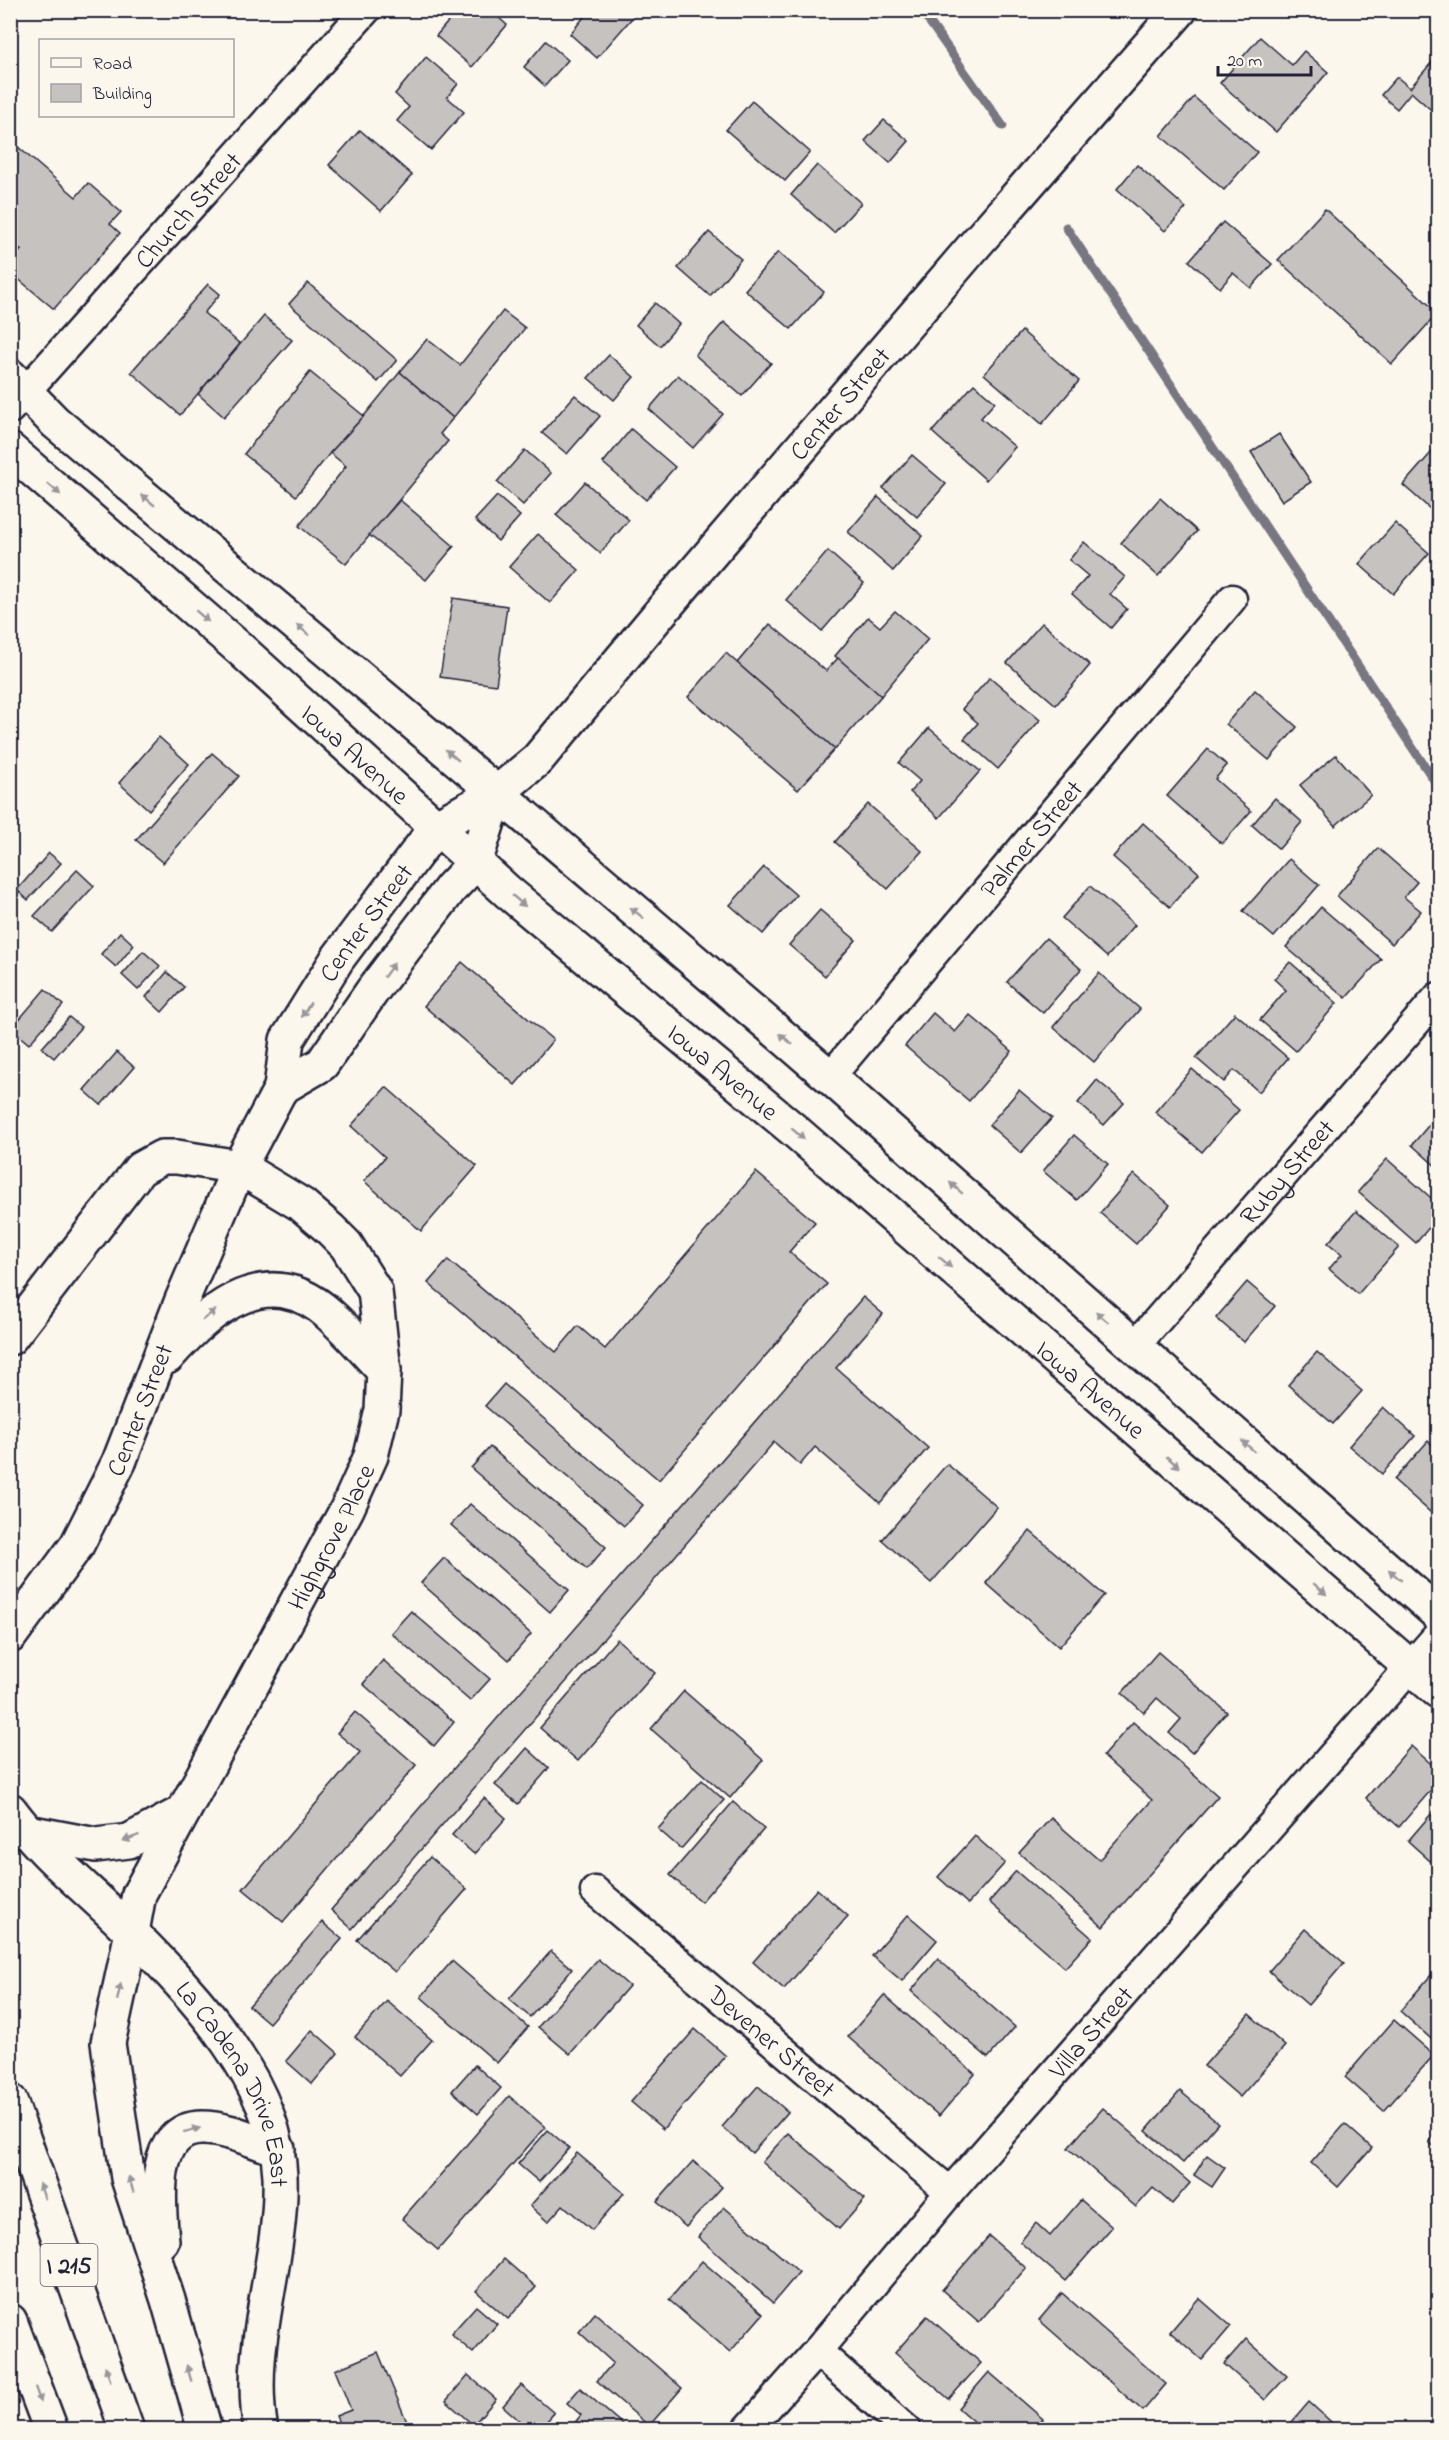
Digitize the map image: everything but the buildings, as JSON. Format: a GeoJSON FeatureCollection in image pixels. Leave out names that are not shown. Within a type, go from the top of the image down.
{"type":"FeatureCollection","features":[{"type":"Feature","properties":{"kind":"main road","name":"Center Street"},"geometry":{"type":"LineString","coordinates":[[12,1634],[77,1545],[119,1462],[239,1167],[281,1088],[287,1040],[338,958],[437,826],[497,793],[537,760],[950,274],[1180,10]]}},
{"type":"Feature","properties":{"kind":"main road"},"geometry":{"type":"LineString","coordinates":[[16,393],[55,422],[497,793],[830,1077],[1438,1614]]}},
{"type":"Feature","properties":{"kind":"main road","name":"Iowa Avenue"},"geometry":{"type":"LineString","coordinates":[[10,450],[239,648],[475,863],[795,1131],[1438,1692]]}},
{"type":"Feature","properties":{"kind":"main road","name":"Center Street"},"geometry":{"type":"LineString","coordinates":[[281,1088],[322,1064],[373,990],[452,888],[475,863],[497,793]]}},
{"type":"Feature","properties":{"kind":"main road"},"geometry":{"type":"LineString","coordinates":[[10,1338],[140,1169],[162,1157],[177,1157],[239,1167]]}},
{"type":"Feature","properties":{"kind":"main road","name":"Highgrove Place"},"geometry":{"type":"LineString","coordinates":[[168,2300],[128,2178],[108,2043],[139,1894],[347,1509],[371,1456],[382,1410],[384,1371],[375,1291],[346,1245],[302,1205],[239,1167]]}},
{"type":"Feature","properties":{"kind":"main road"},"geometry":{"type":"LineString","coordinates":[[154,1372],[192,1328],[225,1303],[251,1292],[281,1290],[308,1299],[329,1314],[384,1371]]}},
{"type":"Feature","properties":{"kind":"main road"},"geometry":{"type":"LineString","coordinates":[[19,1821],[96,1845],[129,1841],[183,1812]]}},
{"type":"Feature","properties":{"kind":"main road","name":"La Cadena Drive East"},"geometry":{"type":"LineString","coordinates":[[19,1821],[80,1886],[132,1932],[223,2034],[247,2071],[265,2107],[278,2149],[280,2179],[276,2232],[258,2354],[261,2430]]}},
{"type":"Feature","properties":{"kind":"main road","name":"I 215"},"geometry":{"type":"LineString","coordinates":[[10,2101],[127,2430]]}},
{"type":"Feature","properties":{"kind":"main road"},"geometry":{"type":"LineString","coordinates":[[205,2430],[168,2300],[159,2202],[161,2166],[168,2146],[182,2133],[200,2128],[222,2130],[278,2149]]}},
{"type":"Feature","properties":{"kind":"main road"},"geometry":{"type":"LineString","coordinates":[[10,2321],[51,2430]]}},
{"type":"Feature","properties":{"kind":"street","name":"Church Street"},"geometry":{"type":"LineString","coordinates":[[16,393],[366,10]]}},
{"type":"Feature","properties":{"kind":"street","name":"Palmer Street"},"geometry":{"type":"LineString","coordinates":[[830,1077],[1232,599]]}},
{"type":"Feature","properties":{"kind":"street","name":"Ruby Street"},"geometry":{"type":"LineString","coordinates":[[1135,1346],[1438,997]]}},
{"type":"Feature","properties":{"kind":"street","name":"Villa Street"},"geometry":{"type":"LineString","coordinates":[[747,2430],[817,2351],[950,2192],[1438,1635]]}},
{"type":"Feature","properties":{"kind":"street","name":"Devener Street"},"geometry":{"type":"LineString","coordinates":[[595,1890],[950,2192]]}},
{"type":"Feature","properties":{"kind":"street"},"geometry":{"type":"LineString","coordinates":[[817,2351],[907,2430]]}},
{"type":"Feature","properties":{"kind":"waterway"},"geometry":{"type":"LineString","coordinates":[[921,10],[1003,126]]}},
{"type":"Feature","properties":{"kind":"waterway"},"geometry":{"type":"LineString","coordinates":[[1066,227],[1438,786]]}}]}
